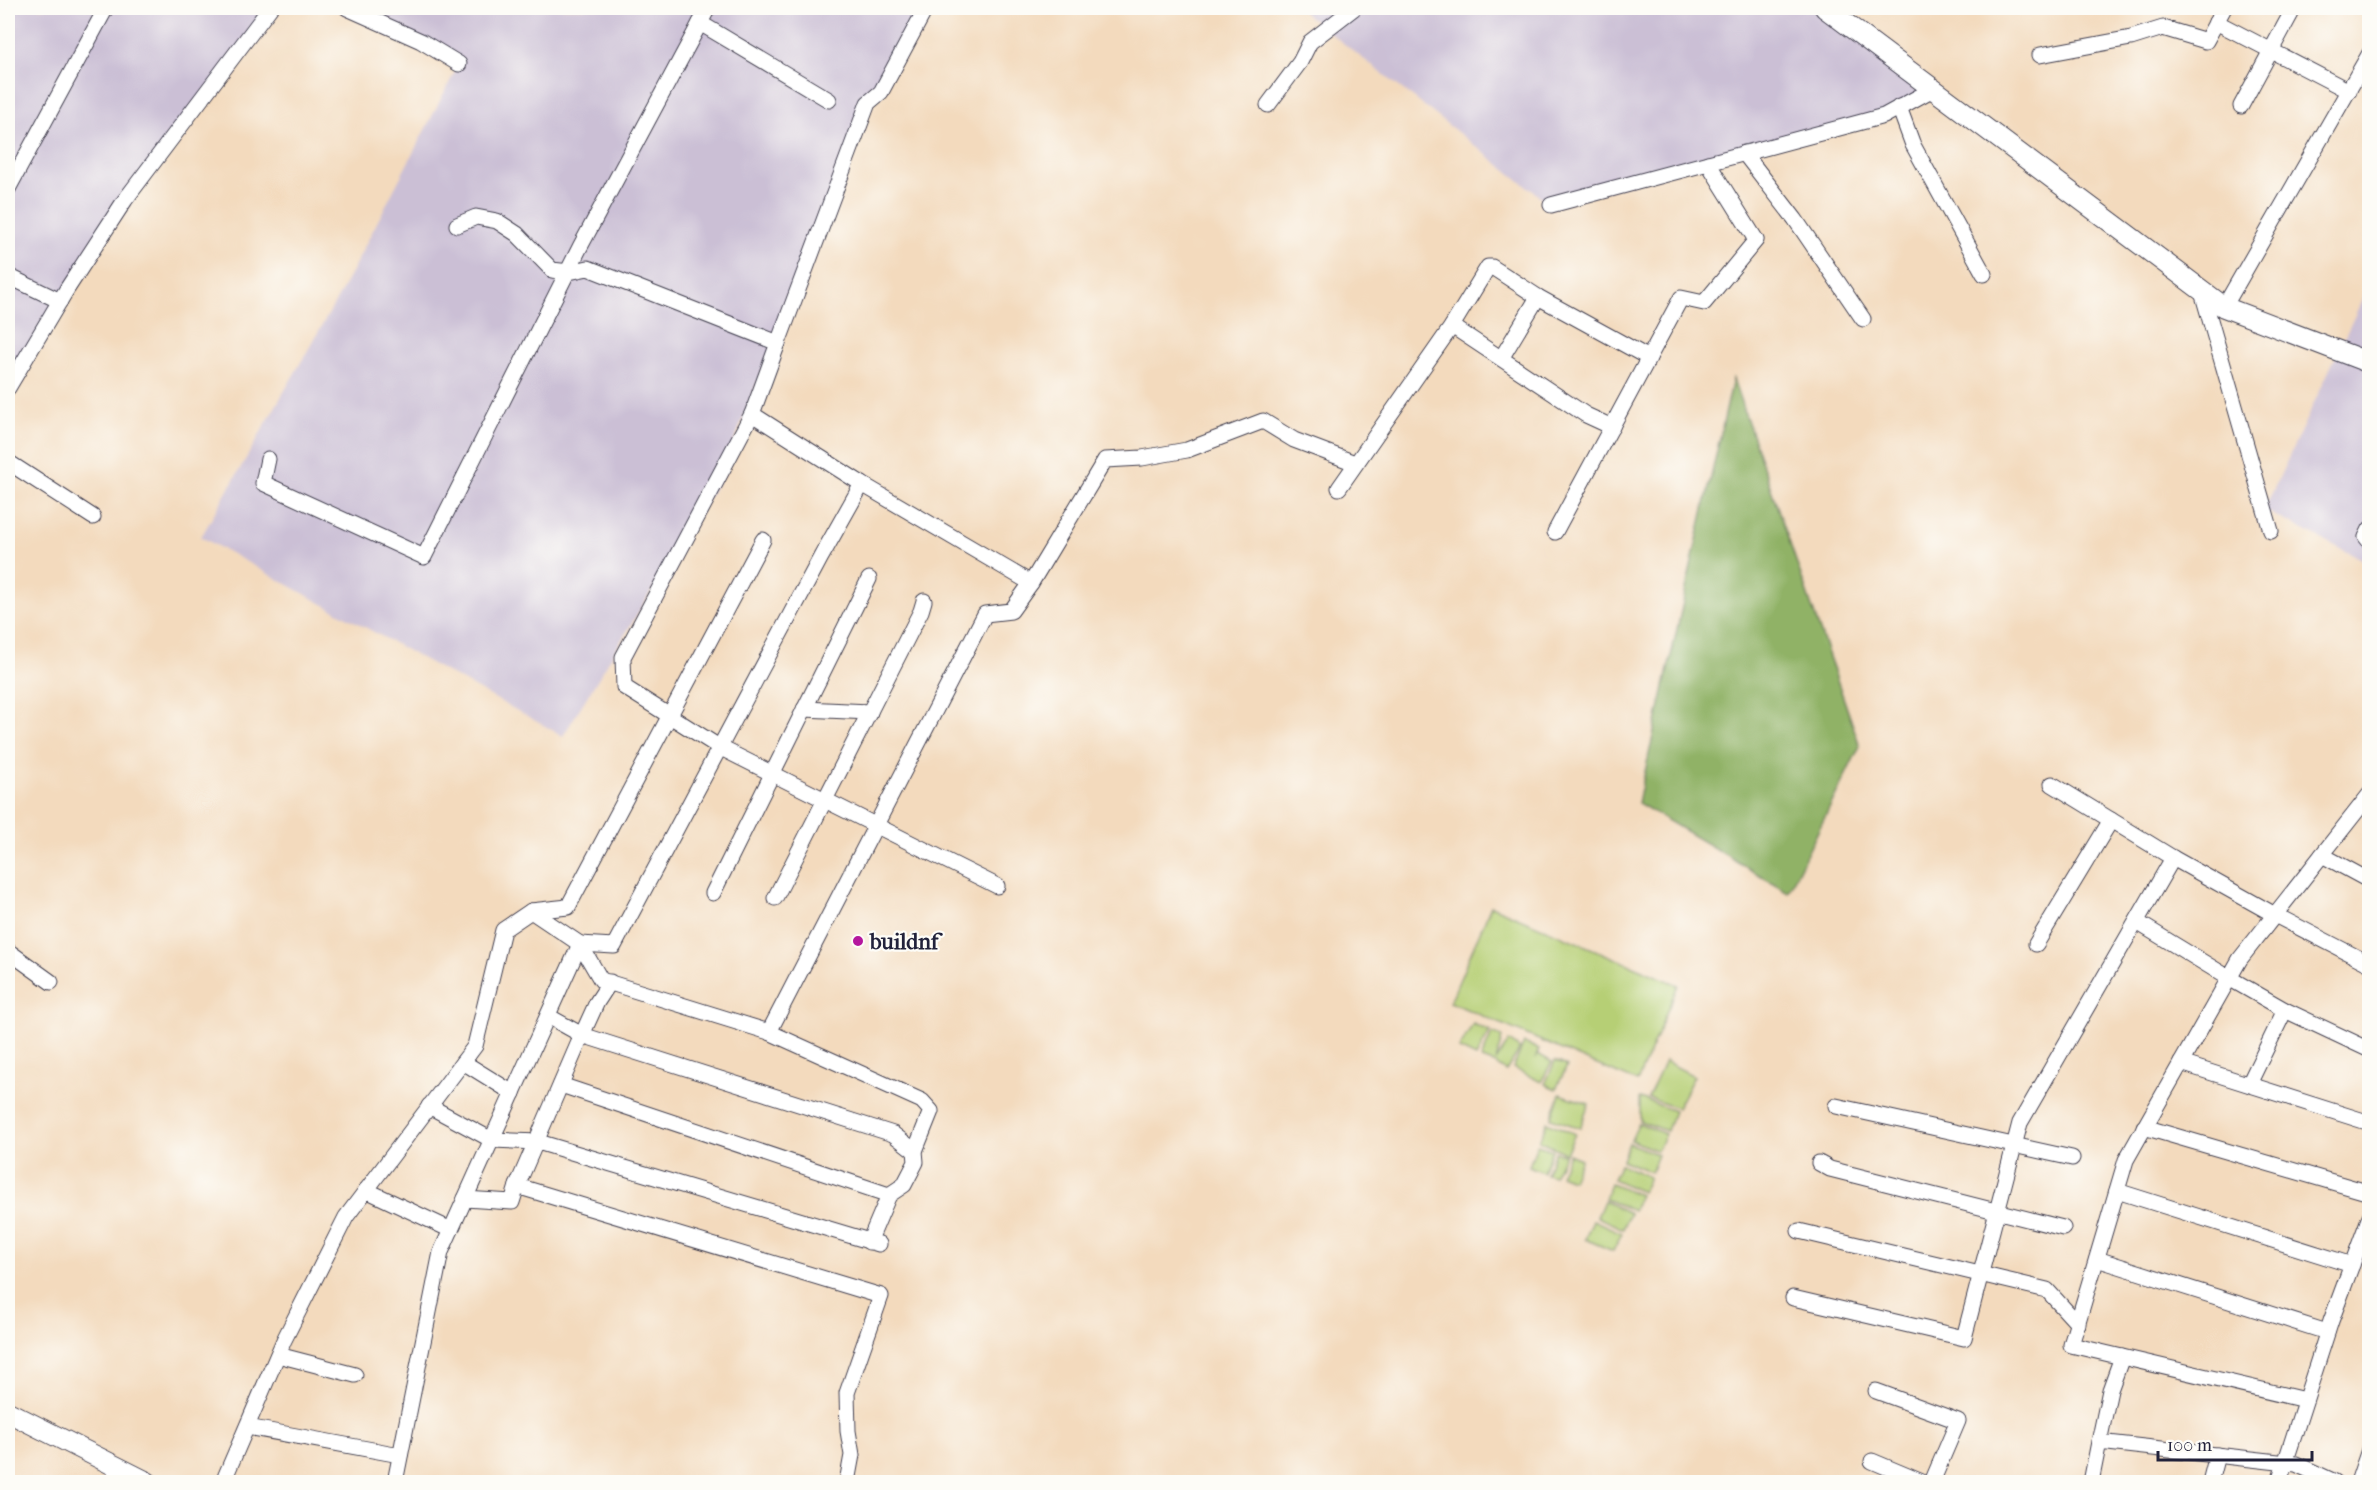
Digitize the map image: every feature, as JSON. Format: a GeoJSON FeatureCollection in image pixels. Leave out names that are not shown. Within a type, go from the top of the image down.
{"type":"FeatureCollection","features":[{"type":"Feature","properties":{"kind":"main road"},"geometry":{"type":"LineString","coordinates":[[1825,8],[2223,307],[2370,363]]}},
{"type":"Feature","properties":{"kind":"main road"},"geometry":{"type":"LineString","coordinates":[[8,1412],[147,1482]]}},
{"type":"Feature","properties":{"kind":"street"},"geometry":{"type":"LineString","coordinates":[[8,189],[106,8]]}},
{"type":"Feature","properties":{"kind":"street"},"geometry":{"type":"LineString","coordinates":[[8,388],[60,301],[125,200],[270,8]]}},
{"type":"Feature","properties":{"kind":"street"},"geometry":{"type":"LineString","coordinates":[[347,8],[421,41],[459,64]]}},
{"type":"Feature","properties":{"kind":"street"},"geometry":{"type":"LineString","coordinates":[[268,459],[263,483],[424,557],[580,247],[708,8]]}},
{"type":"Feature","properties":{"kind":"street"},"geometry":{"type":"LineString","coordinates":[[926,8],[881,92],[868,103],[752,414],[623,657],[624,687],[719,747],[997,886]]}},
{"type":"Feature","properties":{"kind":"street"},"geometry":{"type":"LineString","coordinates":[[1268,105],[1300,63],[1310,42],[1354,8]]}},
{"type":"Feature","properties":{"kind":"street"},"geometry":{"type":"LineString","coordinates":[[2040,55],[2131,38],[2163,28],[2206,41],[2224,8]]}},
{"type":"Feature","properties":{"kind":"street"},"geometry":{"type":"LineString","coordinates":[[2241,106],[2294,8]]}},
{"type":"Feature","properties":{"kind":"street"},"geometry":{"type":"LineString","coordinates":[[700,22],[829,100]]}},
{"type":"Feature","properties":{"kind":"street"},"geometry":{"type":"LineString","coordinates":[[2216,22],[2349,91]]}},
{"type":"Feature","properties":{"kind":"street"},"geometry":{"type":"LineString","coordinates":[[2223,307],[2370,53]]}},
{"type":"Feature","properties":{"kind":"street"},"geometry":{"type":"LineString","coordinates":[[1551,205],[1884,116],[1933,89]]}},
{"type":"Feature","properties":{"kind":"street"},"geometry":{"type":"LineString","coordinates":[[1899,107],[1913,145],[1984,274]]}},
{"type":"Feature","properties":{"kind":"street"},"geometry":{"type":"LineString","coordinates":[[1744,153],[1795,219],[1863,320]]}},
{"type":"Feature","properties":{"kind":"street"},"geometry":{"type":"LineString","coordinates":[[1556,532],[1681,298],[1704,303],[1756,240],[1708,163]]}},
{"type":"Feature","properties":{"kind":"street"},"geometry":{"type":"LineString","coordinates":[[457,225],[476,217],[497,221],[517,234],[552,270],[569,272],[588,268],[778,343]]}},
{"type":"Feature","properties":{"kind":"street"},"geometry":{"type":"LineString","coordinates":[[1339,488],[1452,326],[1488,267],[1492,267],[1538,297],[1649,358]]}},
{"type":"Feature","properties":{"kind":"street"},"geometry":{"type":"LineString","coordinates":[[8,276],[60,301]]}},
{"type":"Feature","properties":{"kind":"street"},"geometry":{"type":"LineString","coordinates":[[2202,292],[2271,531]]}},
{"type":"Feature","properties":{"kind":"street"},"geometry":{"type":"LineString","coordinates":[[1502,357],[1538,297]]}},
{"type":"Feature","properties":{"kind":"street"},"geometry":{"type":"LineString","coordinates":[[1452,326],[1502,357],[1586,415],[1612,427]]}},
{"type":"Feature","properties":{"kind":"street"},"geometry":{"type":"LineString","coordinates":[[752,414],[862,484],[1031,583]]}},
{"type":"Feature","properties":{"kind":"street"},"geometry":{"type":"LineString","coordinates":[[769,1032],[985,614],[1011,611],[1031,583],[1105,460],[1142,458],[1187,450],[1263,421],[1294,440],[1355,463]]}},
{"type":"Feature","properties":{"kind":"street"},"geometry":{"type":"LineString","coordinates":[[8,462],[93,516]]}},
{"type":"Feature","properties":{"kind":"street"},"geometry":{"type":"LineString","coordinates":[[580,944],[614,946],[820,557],[862,484]]}},
{"type":"Feature","properties":{"kind":"street"},"geometry":{"type":"LineString","coordinates":[[2370,529],[2366,537],[2370,542]]}},
{"type":"Feature","properties":{"kind":"street"},"geometry":{"type":"LineString","coordinates":[[223,1482],[278,1355],[346,1217],[475,1046],[503,930],[531,911],[568,907],[764,540]]}},
{"type":"Feature","properties":{"kind":"street"},"geometry":{"type":"LineString","coordinates":[[712,893],[869,579]]}},
{"type":"Feature","properties":{"kind":"street"},"geometry":{"type":"LineString","coordinates":[[775,898],[921,611],[924,601]]}},
{"type":"Feature","properties":{"kind":"street"},"geometry":{"type":"LineString","coordinates":[[804,709],[870,712]]}},
{"type":"Feature","properties":{"kind":"street"},"geometry":{"type":"LineString","coordinates":[[2052,784],[2173,858],[2275,915],[2370,963]]}},
{"type":"Feature","properties":{"kind":"street"},"geometry":{"type":"LineString","coordinates":[[2306,1400],[2071,1345],[2126,1160],[2240,959],[2370,794]]}},
{"type":"Feature","properties":{"kind":"street"},"geometry":{"type":"LineString","coordinates":[[2036,944],[2110,820]]}},
{"type":"Feature","properties":{"kind":"street"},"geometry":{"type":"LineString","coordinates":[[2322,855],[2370,881]]}},
{"type":"Feature","properties":{"kind":"street"},"geometry":{"type":"LineString","coordinates":[[1793,1298],[1964,1338],[2020,1123],[2173,858]]}},
{"type":"Feature","properties":{"kind":"street"},"geometry":{"type":"LineString","coordinates":[[429,1106],[492,1140],[538,1142],[874,1243],[889,1195],[904,1185],[916,1162],[915,1151],[931,1111],[922,1101],[769,1032],[601,980],[580,944],[531,911]]}},
{"type":"Feature","properties":{"kind":"street"},"geometry":{"type":"LineString","coordinates":[[2137,922],[2286,1010],[2370,1050]]}},
{"type":"Feature","properties":{"kind":"street"},"geometry":{"type":"LineString","coordinates":[[395,1482],[441,1252],[580,944]]}},
{"type":"Feature","properties":{"kind":"street"},"geometry":{"type":"LineString","coordinates":[[8,951],[51,982]]}},
{"type":"Feature","properties":{"kind":"street"},"geometry":{"type":"LineString","coordinates":[[465,1199],[512,1202],[582,1035],[597,1002],[610,982]]}},
{"type":"Feature","properties":{"kind":"street"},"geometry":{"type":"LineString","coordinates":[[2249,1084],[2286,1010]]}},
{"type":"Feature","properties":{"kind":"street"},"geometry":{"type":"LineString","coordinates":[[548,1016],[582,1035],[893,1134],[915,1151]]}},
{"type":"Feature","properties":{"kind":"street"},"geometry":{"type":"LineString","coordinates":[[463,1062],[513,1092]]}},
{"type":"Feature","properties":{"kind":"street"},"geometry":{"type":"LineString","coordinates":[[2181,1063],[2370,1123]]}},
{"type":"Feature","properties":{"kind":"street"},"geometry":{"type":"LineString","coordinates":[[561,1085],[889,1195]]}},
{"type":"Feature","properties":{"kind":"street"},"geometry":{"type":"LineString","coordinates":[[1836,1106],[2072,1158]]}},
{"type":"Feature","properties":{"kind":"street"},"geometry":{"type":"LineString","coordinates":[[2144,1127],[2370,1193]]}},
{"type":"Feature","properties":{"kind":"street"},"geometry":{"type":"LineString","coordinates":[[1819,1163],[1830,1169],[2063,1228]]}},
{"type":"Feature","properties":{"kind":"street"},"geometry":{"type":"LineString","coordinates":[[517,1186],[881,1296],[847,1393],[852,1455],[847,1482]]}},
{"type":"Feature","properties":{"kind":"street"},"geometry":{"type":"LineString","coordinates":[[366,1190],[451,1230]]}},
{"type":"Feature","properties":{"kind":"street"},"geometry":{"type":"LineString","coordinates":[[2117,1191],[2352,1265]]}},
{"type":"Feature","properties":{"kind":"street"},"geometry":{"type":"LineString","coordinates":[[2279,1482],[2327,1332],[2370,1216]]}},
{"type":"Feature","properties":{"kind":"street"},"geometry":{"type":"LineString","coordinates":[[1799,1231],[2047,1290],[2078,1324]]}},
{"type":"Feature","properties":{"kind":"street"},"geometry":{"type":"LineString","coordinates":[[2097,1259],[2327,1332]]}},
{"type":"Feature","properties":{"kind":"street"},"geometry":{"type":"LineString","coordinates":[[278,1355],[355,1375]]}},
{"type":"Feature","properties":{"kind":"street"},"geometry":{"type":"LineString","coordinates":[[2091,1482],[2110,1390],[2122,1357]]}},
{"type":"Feature","properties":{"kind":"street"},"geometry":{"type":"LineString","coordinates":[[1876,1390],[1958,1421],[1932,1482]]}},
{"type":"Feature","properties":{"kind":"street"},"geometry":{"type":"LineString","coordinates":[[248,1427],[400,1455]]}},
{"type":"Feature","properties":{"kind":"street"},"geometry":{"type":"LineString","coordinates":[[2099,1442],[2296,1464],[2335,1482]]}},
{"type":"Feature","properties":{"kind":"street"},"geometry":{"type":"LineString","coordinates":[[2358,1482],[2370,1446]]}},
{"type":"Feature","properties":{"kind":"street"},"geometry":{"type":"LineString","coordinates":[[2210,1482],[2217,1455]]}},
{"type":"Feature","properties":{"kind":"street"},"geometry":{"type":"LineString","coordinates":[[1872,1461],[1922,1482]]}},
{"type":"Feature","properties":{"kind":"shaded area"},"geometry":{"type":"Polygon","coordinates":[[[8,8],[271,8],[60,301],[8,388],[8,8]]]}},
{"type":"Feature","properties":{"kind":"shaded area"},"geometry":{"type":"Polygon","coordinates":[[[347,8],[926,8],[868,103],[718,482],[563,736],[201,537],[340,294],[459,64],[347,8]]]}},
{"type":"Feature","properties":{"kind":"shaded area"},"geometry":{"type":"Polygon","coordinates":[[[1298,8],[1825,8],[1933,89],[1884,116],[1551,205],[1298,8]]]}},
{"type":"Feature","properties":{"kind":"shaded area"},"geometry":{"type":"Polygon","coordinates":[[[2369,285],[2369,563],[2264,510],[2369,285]]]}},
{"type":"Feature","properties":{"kind":"green space"},"geometry":{"type":"Polygon","coordinates":[[[1733,379],[1860,746],[1788,892],[1638,803],[1733,379]]]}},
{"type":"Feature","properties":{"kind":"green space"},"geometry":{"type":"Polygon","coordinates":[[[1491,906],[1678,985],[1637,1082],[1450,1002],[1491,906]]]}},
{"type":"Feature","properties":{"kind":"green space"},"geometry":{"type":"Polygon","coordinates":[[[1473,1024],[1490,1031],[1476,1057],[1459,1049],[1473,1024]]]}},
{"type":"Feature","properties":{"kind":"green space"},"geometry":{"type":"Polygon","coordinates":[[[1492,1033],[1502,1037],[1496,1061],[1509,1041],[1520,1049],[1506,1071],[1494,1063],[1481,1059],[1492,1033]]]}},
{"type":"Feature","properties":{"kind":"green space"},"geometry":{"type":"Polygon","coordinates":[[[1524,1043],[1539,1049],[1535,1059],[1538,1054],[1552,1062],[1541,1082],[1513,1068],[1524,1043]]]}},
{"type":"Feature","properties":{"kind":"green space"},"geometry":{"type":"Polygon","coordinates":[[[1555,1061],[1567,1066],[1556,1089],[1545,1084],[1555,1061]]]}},
{"type":"Feature","properties":{"kind":"green space"},"geometry":{"type":"Polygon","coordinates":[[[1665,1061],[1694,1076],[1677,1108],[1648,1098],[1665,1061]]]}},
{"type":"Feature","properties":{"kind":"green space"},"geometry":{"type":"Polygon","coordinates":[[[1560,1094],[1589,1104],[1580,1128],[1551,1118],[1560,1094]]]}},
{"type":"Feature","properties":{"kind":"green space"},"geometry":{"type":"Polygon","coordinates":[[[1640,1098],[1674,1111],[1667,1131],[1640,1121],[1640,1098]]]}},
{"type":"Feature","properties":{"kind":"green space"},"geometry":{"type":"Polygon","coordinates":[[[1547,1122],[1575,1134],[1566,1153],[1539,1141],[1547,1122]]]}},
{"type":"Feature","properties":{"kind":"green space"},"geometry":{"type":"Polygon","coordinates":[[[1639,1123],[1665,1134],[1657,1151],[1631,1140],[1639,1123]]]}},
{"type":"Feature","properties":{"kind":"green space"},"geometry":{"type":"Polygon","coordinates":[[[1629,1143],[1658,1155],[1651,1172],[1622,1160],[1629,1143]]]}},
{"type":"Feature","properties":{"kind":"green space"},"geometry":{"type":"Polygon","coordinates":[[[1537,1145],[1552,1150],[1543,1172],[1529,1166],[1537,1145]]]}},
{"type":"Feature","properties":{"kind":"green space"},"geometry":{"type":"Polygon","coordinates":[[[1555,1152],[1565,1154],[1554,1176],[1546,1174],[1555,1152]]]}},
{"type":"Feature","properties":{"kind":"green space"},"geometry":{"type":"Polygon","coordinates":[[[1569,1154],[1581,1159],[1572,1180],[1560,1175],[1569,1154]]]}},
{"type":"Feature","properties":{"kind":"green space"},"geometry":{"type":"Polygon","coordinates":[[[1620,1164],[1649,1177],[1642,1192],[1613,1179],[1620,1164]]]}},
{"type":"Feature","properties":{"kind":"green space"},"geometry":{"type":"Polygon","coordinates":[[[1611,1183],[1640,1195],[1633,1210],[1605,1199],[1611,1183]]]}},
{"type":"Feature","properties":{"kind":"green space"},"geometry":{"type":"Polygon","coordinates":[[[1604,1201],[1630,1213],[1623,1229],[1597,1217],[1604,1201]]]}},
{"type":"Feature","properties":{"kind":"green space"},"geometry":{"type":"Polygon","coordinates":[[[1593,1220],[1622,1233],[1613,1251],[1585,1239],[1593,1220]]]}},
{"type":"Feature","properties":{"kind":"place","name":"buildnf"},"geometry":{"type":"Point","coordinates":[858,941]}}]}
